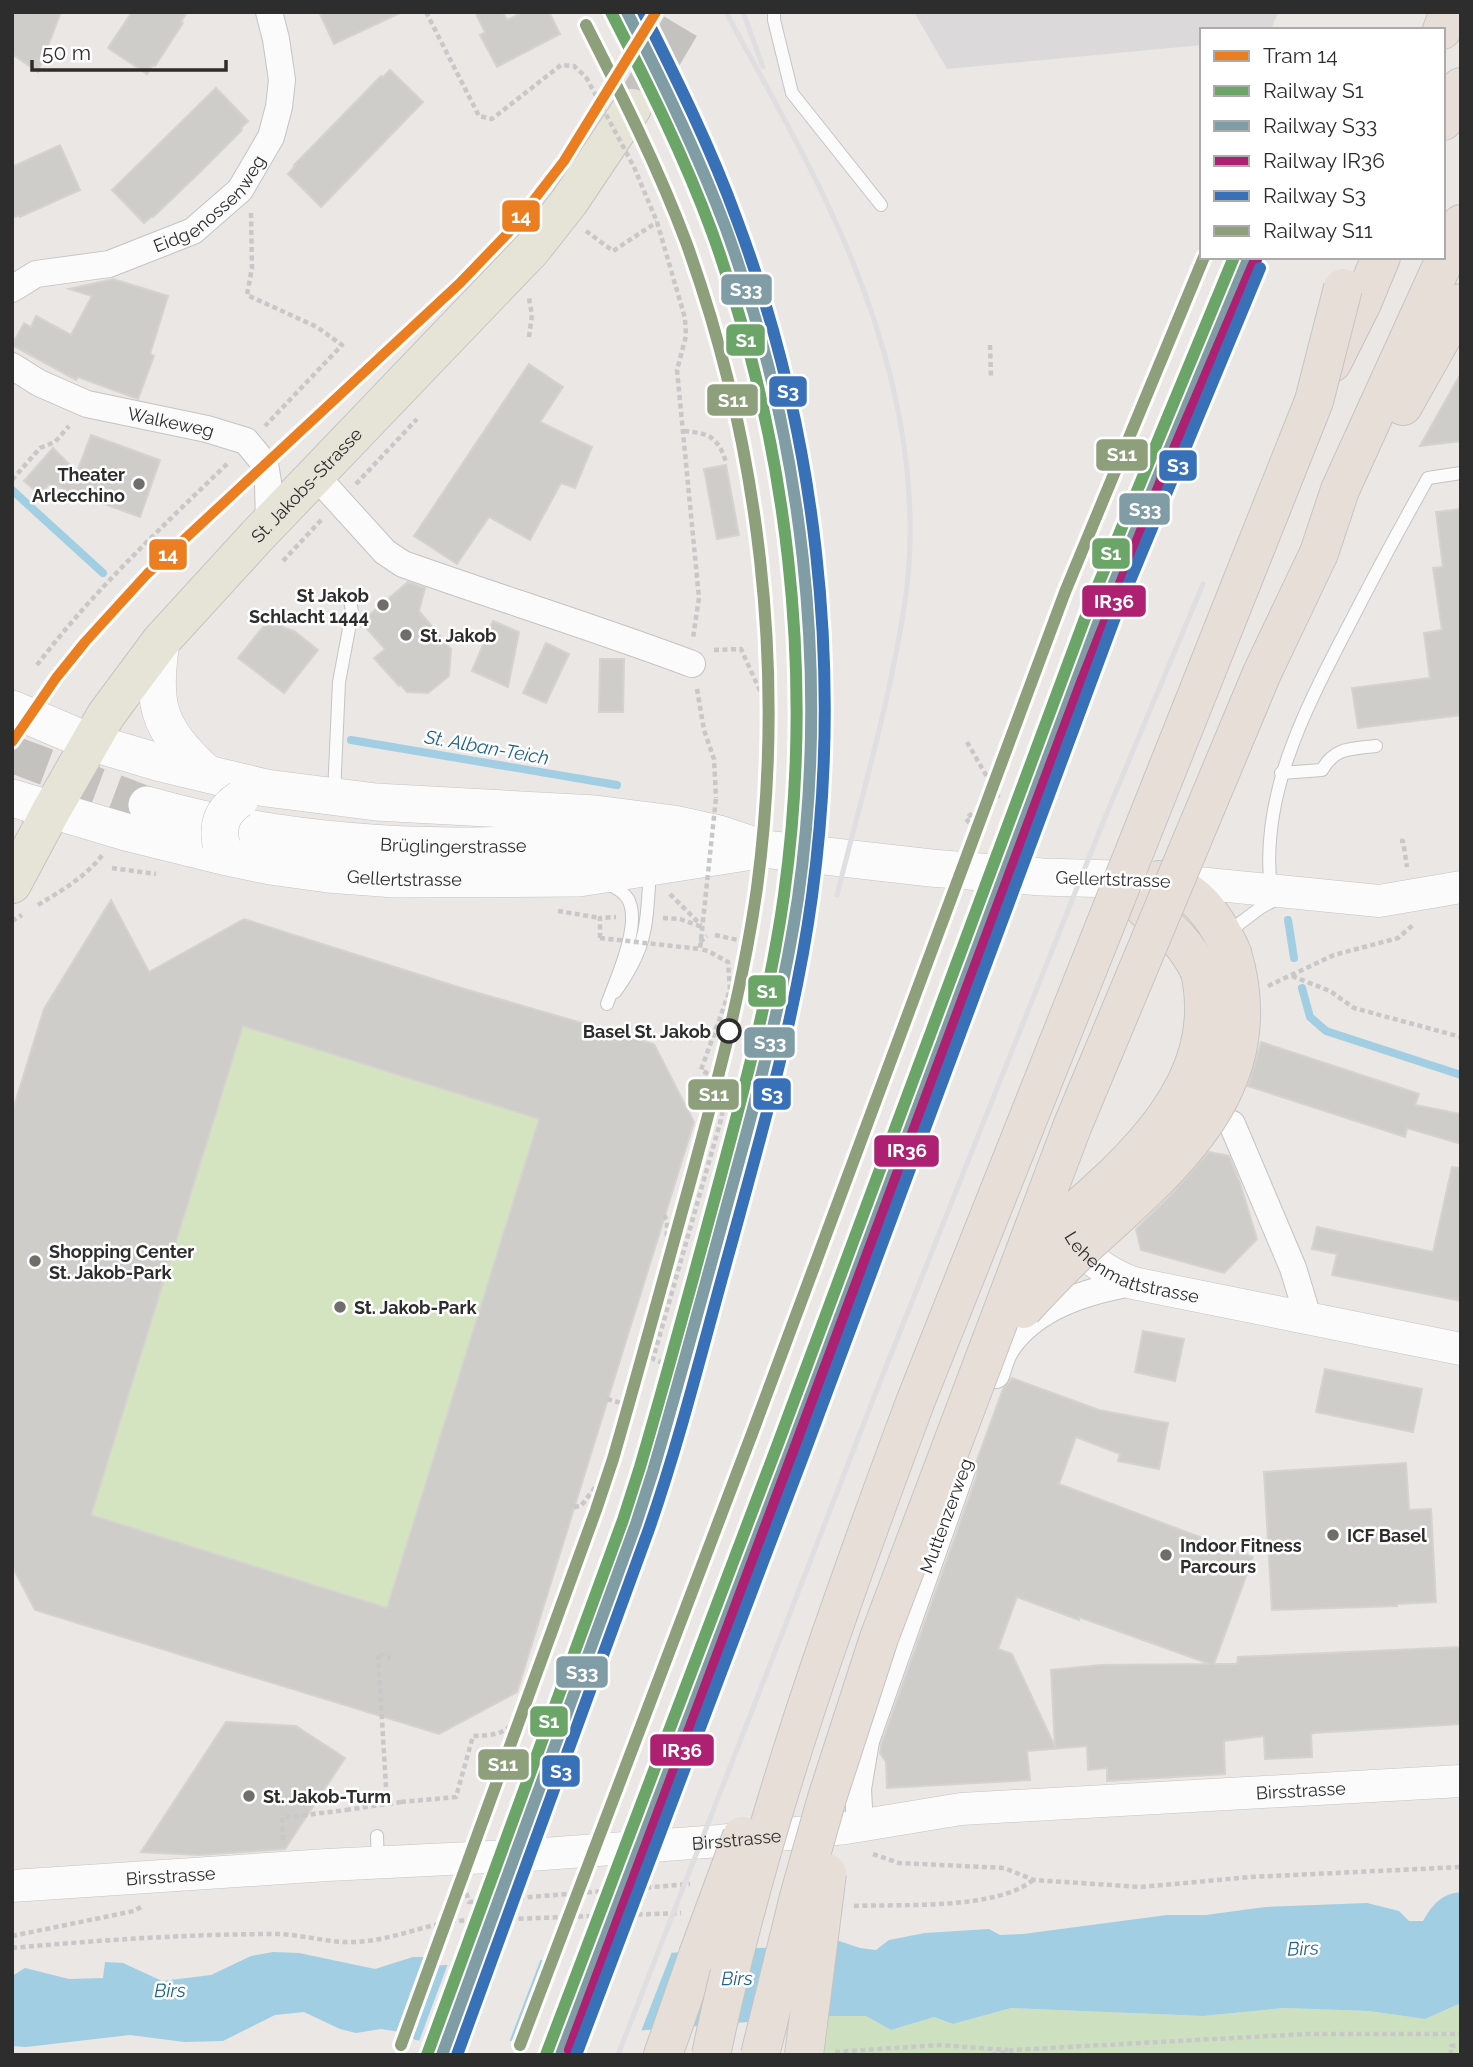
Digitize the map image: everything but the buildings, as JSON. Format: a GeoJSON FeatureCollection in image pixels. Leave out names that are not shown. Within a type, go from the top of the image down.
{"type":"FeatureCollection","features":[{"type":"Feature","properties":{"kind":"highway"},"geometry":{"type":"LineString","coordinates":[[1445,117],[1461,87]]}},
{"type":"Feature","properties":{"kind":"highway"},"geometry":{"type":"LineString","coordinates":[[1319,553],[1340,489],[1363,435],[1461,224]]}},
{"type":"Feature","properties":{"kind":"highway"},"geometry":{"type":"LineString","coordinates":[[711,2055],[738,1935],[797,1731],[916,1400],[1314,401],[1353,283],[1379,259]]}},
{"type":"Feature","properties":{"kind":"highway"},"geometry":{"type":"LineString","coordinates":[[760,2055],[788,1936],[827,1798],[893,1600],[1072,1127],[1262,673],[1319,553],[1461,303]]}},
{"type":"Feature","properties":{"kind":"highway"},"geometry":{"type":"LineString","coordinates":[[663,2055],[807,1658],[908,1401],[929,1363],[956,1324],[985,1291],[1148,1141],[1176,1104],[1193,1069],[1202,1042],[1205,1007],[1200,972],[1152,894],[1189,893],[1204,907],[1228,944],[1240,982],[1242,1014],[1234,1059],[1214,1108],[1179,1157],[1023,1309],[1006,1335],[963,1434],[872,1695],[832,1842],[823,1895],[816,2054]]}},
{"type":"Feature","properties":{"kind":"main road","name":"St. Jakobs-Strasse"},"geometry":{"type":"LineString","coordinates":[[24,901],[21,849],[51,810],[113,705],[162,641],[531,248],[569,202],[632,108]]}},
{"type":"Feature","properties":{"kind":"main road"},"geometry":{"type":"LineString","coordinates":[[162,641],[156,691],[161,713],[180,748],[205,772]]}},
{"type":"Feature","properties":{"kind":"main road"},"geometry":{"type":"LineString","coordinates":[[12,709],[90,742]]}},
{"type":"Feature","properties":{"kind":"main road","name":"Gellertstrasse"},"geometry":{"type":"LineString","coordinates":[[90,742],[161,763],[205,772],[253,794],[595,814],[674,824],[719,834],[764,849],[932,868],[1105,880],[1152,894]]}},
{"type":"Feature","properties":{"kind":"main road"},"geometry":{"type":"LineString","coordinates":[[224,850],[221,818],[233,804],[253,794]]}},
{"type":"Feature","properties":{"kind":"main road"},"geometry":{"type":"LineString","coordinates":[[12,798],[51,810]]}},
{"type":"Feature","properties":{"kind":"main road","name":"Brüglingerstrasse"},"geometry":{"type":"LineString","coordinates":[[147,805],[259,832],[332,841],[453,846],[640,843],[764,849]]}},
{"type":"Feature","properties":{"kind":"main road","name":"Gellertstrasse"},"geometry":{"type":"LineString","coordinates":[[51,810],[224,850],[270,866],[395,879],[579,878],[764,849]]}},
{"type":"Feature","properties":{"kind":"street","name":"Eidgenossenweg"},"geometry":{"type":"LineString","coordinates":[[12,289],[36,274],[109,264],[193,231],[240,190],[271,137],[279,107],[282,80],[269,12]]}},
{"type":"Feature","properties":{"kind":"street","name":"Walkeweg"},"geometry":{"type":"LineString","coordinates":[[12,366],[39,383],[87,404],[206,429],[248,443]]}},
{"type":"Feature","properties":{"kind":"street"},"geometry":{"type":"LineString","coordinates":[[248,443],[265,464],[269,524]]}},
{"type":"Feature","properties":{"kind":"street"},"geometry":{"type":"LineString","coordinates":[[316,476],[385,552],[402,565],[537,612],[692,657]]}},
{"type":"Feature","properties":{"kind":"street","name":"Gellertstrasse"},"geometry":{"type":"LineString","coordinates":[[1152,894],[1281,892],[1379,901],[1461,887]]}},
{"type":"Feature","properties":{"kind":"street","name":"Lehenmattstrasse"},"geometry":{"type":"LineString","coordinates":[[1152,894],[1152,952],[1063,1163],[1059,1180],[1063,1216],[1069,1233],[1093,1260],[1132,1283],[1461,1349]]}},
{"type":"Feature","properties":{"kind":"street"},"geometry":{"type":"LineString","coordinates":[[1232,1124],[1293,1268],[1306,1317]]}},
{"type":"Feature","properties":{"kind":"street","name":"Muttenzerweg"},"geometry":{"type":"LineString","coordinates":[[862,1838],[858,1789],[866,1741],[1005,1351],[1023,1327],[1049,1309],[1094,1291],[1132,1283]]}},
{"type":"Feature","properties":{"kind":"street","name":"Birsstrasse"},"geometry":{"type":"LineString","coordinates":[[12,1886],[378,1849],[462,1860],[719,1841],[862,1838],[961,1810],[1461,1781]]}},
{"type":"Feature","properties":{"kind":"lane"},"geometry":{"type":"LineString","coordinates":[[774,12],[792,93],[881,205]]}},
{"type":"Feature","properties":{"kind":"lane"},"geometry":{"type":"LineString","coordinates":[[1228,944],[1260,908],[1281,892],[1268,851],[1269,828],[1281,773],[1315,691],[1428,478],[1461,473]]}},
{"type":"Feature","properties":{"kind":"lane"},"geometry":{"type":"LineString","coordinates":[[334,798],[339,682],[352,613],[350,597]]}},
{"type":"Feature","properties":{"kind":"lane"},"geometry":{"type":"LineString","coordinates":[[1281,773],[1322,770],[1334,754],[1376,746]]}},
{"type":"Feature","properties":{"kind":"lane"},"geometry":{"type":"LineString","coordinates":[[579,878],[603,882],[618,889],[630,901],[632,908],[630,938],[607,1004],[631,970],[644,939],[650,868]]}},
{"type":"Feature","properties":{"kind":"path"},"geometry":{"type":"LineString","coordinates":[[426,12],[479,116],[492,119],[561,65],[574,66],[586,77],[634,167],[657,222],[685,318],[685,336],[677,370],[699,598],[692,657],[704,730],[714,759],[716,798],[699,949]]}},
{"type":"Feature","properties":{"kind":"path"},"geometry":{"type":"LineString","coordinates":[[37,665],[71,621],[114,574],[248,443],[342,345],[317,327],[247,295],[252,268],[251,214],[240,190]]}},
{"type":"Feature","properties":{"kind":"path"},"geometry":{"type":"LineString","coordinates":[[580,226],[613,251],[657,222]]}},
{"type":"Feature","properties":{"kind":"path"},"geometry":{"type":"LineString","coordinates":[[528,290],[532,315],[529,337]]}},
{"type":"Feature","properties":{"kind":"path"},"geometry":{"type":"LineString","coordinates":[[989,345],[991,377]]}},
{"type":"Feature","properties":{"kind":"path"},"geometry":{"type":"LineString","coordinates":[[12,480],[40,448],[55,442],[69,425]]}},
{"type":"Feature","properties":{"kind":"path"},"geometry":{"type":"LineString","coordinates":[[684,431],[703,432],[715,439],[726,462]]}},
{"type":"Feature","properties":{"kind":"path"},"geometry":{"type":"LineString","coordinates":[[692,657],[741,649],[766,704]]}},
{"type":"Feature","properties":{"kind":"path"},"geometry":{"type":"LineString","coordinates":[[967,741],[998,796],[966,818],[981,841]]}},
{"type":"Feature","properties":{"kind":"path"},"geometry":{"type":"LineString","coordinates":[[1400,842],[1403,841],[1408,875]]}},
{"type":"Feature","properties":{"kind":"path"},"geometry":{"type":"LineString","coordinates":[[650,868],[702,927]]}},
{"type":"Feature","properties":{"kind":"path"},"geometry":{"type":"LineString","coordinates":[[12,921],[24,901],[81,876]]}},
{"type":"Feature","properties":{"kind":"path"},"geometry":{"type":"LineString","coordinates":[[696,925],[707,934],[701,942]]}},
{"type":"Feature","properties":{"kind":"path"},"geometry":{"type":"LineString","coordinates":[[715,935],[752,943]]}},
{"type":"Feature","properties":{"kind":"path"},"geometry":{"type":"LineString","coordinates":[[600,938],[699,949],[728,962],[730,990],[701,1070],[723,1082],[722,1116],[653,1359],[663,1363]]}},
{"type":"Feature","properties":{"kind":"path"},"geometry":{"type":"LineString","coordinates":[[1259,989],[1334,955],[1398,938]]}},
{"type":"Feature","properties":{"kind":"path"},"geometry":{"type":"LineString","coordinates":[[1291,976],[1330,991],[1354,1008],[1461,1037]]}},
{"type":"Feature","properties":{"kind":"path"},"geometry":{"type":"LineString","coordinates":[[664,1215],[667,1222],[666,1299]]}},
{"type":"Feature","properties":{"kind":"path"},"geometry":{"type":"LineString","coordinates":[[607,1399],[636,1407]]}},
{"type":"Feature","properties":{"kind":"path"},"geometry":{"type":"LineString","coordinates":[[574,1507],[581,1506],[621,1453]]}},
{"type":"Feature","properties":{"kind":"path"},"geometry":{"type":"LineString","coordinates":[[387,1804],[378,1653],[390,1658]]}},
{"type":"Feature","properties":{"kind":"path"},"geometry":{"type":"LineString","coordinates":[[282,1818],[456,1797],[473,1736],[496,1735],[507,1731],[530,1700]]}},
{"type":"Feature","properties":{"kind":"path"},"geometry":{"type":"LineString","coordinates":[[862,1838],[899,1863],[1004,1868],[1034,1880],[1141,1887],[1251,1877],[1461,1867]]}},
{"type":"Feature","properties":{"kind":"path"},"geometry":{"type":"LineString","coordinates":[[462,1860],[469,1902],[691,1884]]}},
{"type":"Feature","properties":{"kind":"path"},"geometry":{"type":"LineString","coordinates":[[848,1906],[986,1901],[1023,1888],[1034,1880]]}},
{"type":"Feature","properties":{"kind":"path"},"geometry":{"type":"LineString","coordinates":[[12,1936],[134,1911],[149,1902]]}},
{"type":"Feature","properties":{"kind":"path"},"geometry":{"type":"LineString","coordinates":[[12,1948],[138,1937],[269,1935],[353,1943],[404,1935],[453,1921],[684,1913]]}},
{"type":"Feature","properties":{"kind":"path"},"geometry":{"type":"LineString","coordinates":[[816,2054],[940,2045],[1013,2050],[1306,2034],[1461,2034]]}},
{"type":"Feature","properties":{"kind":"path"},"geometry":{"type":"LineString","coordinates":[[1451,2055],[1451,2046],[1461,2045]]}},
{"type":"Feature","properties":{"kind":"path"},"geometry":{"type":"LineString","coordinates":[[992,2055],[1013,2050]]}},
{"type":"Feature","properties":{"kind":"shaded area"},"geometry":{"type":"Polygon","coordinates":[[[914,12],[1278,12],[1272,28],[1200,28],[1200,45],[947,69],[914,12]]]}},
{"type":"Feature","properties":{"kind":"green space","name":"St. Jakob-Park"},"geometry":{"type":"Polygon","coordinates":[[[244,919],[458,987],[654,1044],[607,1399],[517,1692],[439,1734],[35,1610],[12,1566],[12,1409],[149,972],[244,919]]]}},
{"type":"Feature","properties":{"kind":"green space"},"geometry":{"type":"Polygon","coordinates":[[[1461,2003],[1461,2055],[824,2055],[825,2016],[866,2016],[891,2030],[934,2017],[953,2024],[1011,2008],[1203,2016],[1284,2008],[1369,2011],[1425,2019],[1461,2003]]]}},
{"type":"Feature","properties":{"kind":"water","name":"Birs"},"geometry":{"type":"Polygon","coordinates":[[[1461,1892],[1461,2003],[1425,2019],[1369,2011],[1284,2008],[1203,2016],[1011,2008],[953,2024],[934,2017],[891,2030],[866,2016],[825,2016],[456,2045],[415,2040],[406,2033],[381,2029],[356,2033],[340,2029],[304,2012],[275,2015],[223,2041],[184,2042],[130,2035],[26,2047],[12,2046],[12,1976],[25,1968],[69,1979],[103,1978],[105,1962],[123,1963],[162,1981],[211,1975],[251,1956],[273,1952],[299,1953],[375,1969],[413,1957],[430,1957],[429,1966],[835,1944],[836,1940],[876,1950],[889,1940],[925,1933],[989,1929],[1000,1935],[1023,1934],[1167,1915],[1206,1915],[1265,1907],[1367,1903],[1399,1911],[1409,1921],[1423,1921],[1438,1901],[1461,1892]]]}},
{"type":"Feature","properties":{"kind":"pier"},"geometry":{"type":"Polygon","coordinates":[[[673,1949],[640,2034],[530,2043],[563,1955],[673,1949]]]}},
{"type":"Feature","properties":{"kind":"pier"},"geometry":{"type":"Polygon","coordinates":[[[542,1956],[508,2045],[469,2048],[502,1958],[542,1956]]]}},
{"type":"Feature","properties":{"kind":"pier"},"geometry":{"type":"Polygon","coordinates":[[[486,1959],[454,2049],[418,2044],[449,1961],[486,1959]]]}},
{"type":"Feature","properties":{"kind":"waterway","name":"St. Alban-Teich"},"geometry":{"type":"LineString","coordinates":[[12,490],[103,573]]}},
{"type":"Feature","properties":{"kind":"waterway","name":"St. Alban-Teich"},"geometry":{"type":"LineString","coordinates":[[351,740],[617,785]]}},
{"type":"Feature","properties":{"kind":"waterway","name":"St. Alban-Teich"},"geometry":{"type":"LineString","coordinates":[[1288,920],[1294,958]]}},
{"type":"Feature","properties":{"kind":"waterway","name":"St. Alban-Teich"},"geometry":{"type":"LineString","coordinates":[[1302,988],[1310,1017],[1326,1031],[1461,1075]]}},
{"type":"Feature","properties":{"kind":"tunnel"},"geometry":{"type":"LineString","coordinates":[[632,108],[689,12]]}},
{"type":"Feature","properties":{"kind":"tunnel"},"geometry":{"type":"LineString","coordinates":[[12,754],[147,805]]}},
{"type":"Feature","properties":{"kind":"railway"},"geometry":{"type":"LineString","coordinates":[[442,2055],[633,1540],[669,1428],[748,1136],[779,1001],[803,864],[810,795],[812,655],[806,569],[795,485],[779,404],[758,323],[733,244],[703,166],[631,12]]}},
{"type":"Feature","properties":{"kind":"railway"},"geometry":{"type":"LineString","coordinates":[[726,12],[802,152],[866,295],[895,395],[904,446],[910,550],[905,602],[883,713],[837,895]]}},
{"type":"Feature","properties":{"kind":"railway"},"geometry":{"type":"LineString","coordinates":[[743,12],[763,67]]}},
{"type":"Feature","properties":{"kind":"railway"},"geometry":{"type":"LineString","coordinates":[[618,2055],[878,1387],[1104,820],[1203,584]]}},
{"type":"Feature","properties":{"kind":"tram line","name":"14"},"geometry":{"type":"LineString","coordinates":[[12,742],[56,678],[147,574],[460,283],[509,232],[564,161],[656,12]]}},
{"type":"Feature","properties":{"kind":"rail line","name":"S1"},"geometry":{"type":"LineString","coordinates":[[427,2055],[640,1467],[755,1044],[778,932],[793,811],[797,727],[795,643],[788,559],[760,393],[712,232],[665,120],[611,12]]}},
{"type":"Feature","properties":{"kind":"rail line","name":"S33"},"geometry":{"type":"LineString","coordinates":[[442,2055],[653,1471],[768,1047],[792,935],[807,813],[811,728],[810,643],[803,558],[791,473],[774,389],[752,307],[725,226],[679,118],[627,12]]}},
{"type":"Feature","properties":{"kind":"rail line","name":"S3"},"geometry":{"type":"LineString","coordinates":[[457,2055],[649,1529],[682,1424],[754,1161],[797,985],[812,896],[821,811],[825,725],[823,639],[816,554],[804,468],[787,384],[764,301],[727,193],[693,114],[643,12]]}},
{"type":"Feature","properties":{"kind":"rail line","name":"S11"},"geometry":{"type":"LineString","coordinates":[[401,2045],[613,1459],[728,1035],[757,888],[765,806],[769,724],[767,642],[749,479],[732,399],[686,242],[664,186],[586,25]]}},
{"type":"Feature","properties":{"kind":"rail line","name":"S11"},"geometry":{"type":"LineString","coordinates":[[520,2045],[753,1431],[1065,592],[1203,259]]}},
{"type":"Feature","properties":{"kind":"rail line","name":"S1"},"geometry":{"type":"LineString","coordinates":[[546,2055],[779,1441],[1091,602],[1233,259]]}},
{"type":"Feature","properties":{"kind":"rail line","name":"IR36"},"geometry":{"type":"LineString","coordinates":[[570,2050],[1082,682],[1168,465],[1256,259]]}},
{"type":"Feature","properties":{"kind":"rail line","name":"S33"},"geometry":{"type":"LineString","coordinates":[[561,2055],[792,1446],[1104,607],[1247,262]]}},
{"type":"Feature","properties":{"kind":"rail line","name":"S3"},"geometry":{"type":"LineString","coordinates":[[576,2055],[805,1451],[1117,612],[1260,268]]}},
{"type":"Feature","properties":{"kind":"place","name":"Theater Arlecchino"},"geometry":{"type":"Point","coordinates":[139,484]}},
{"type":"Feature","properties":{"kind":"place","name":"St Jakob Schlacht 1444"},"geometry":{"type":"Point","coordinates":[383,605]}},
{"type":"Feature","properties":{"kind":"place","name":"St. Jakob"},"geometry":{"type":"Point","coordinates":[406,635]}},
{"type":"Feature","properties":{"kind":"place","name":"Basel St. Jakob"},"geometry":{"type":"Point","coordinates":[729,1031]}},
{"type":"Feature","properties":{"kind":"place","name":"Shopping Center St. Jakob-Park"},"geometry":{"type":"Point","coordinates":[35,1261]}},
{"type":"Feature","properties":{"kind":"place","name":"St. Jakob-Park"},"geometry":{"type":"Point","coordinates":[340,1307]}},
{"type":"Feature","properties":{"kind":"place","name":"ICF Basel"},"geometry":{"type":"Point","coordinates":[1333,1535]}},
{"type":"Feature","properties":{"kind":"place","name":"Indoor Fitness Parcours"},"geometry":{"type":"Point","coordinates":[1166,1555]}},
{"type":"Feature","properties":{"kind":"place","name":"St. Jakob-Turm"},"geometry":{"type":"Point","coordinates":[249,1796]}}]}
